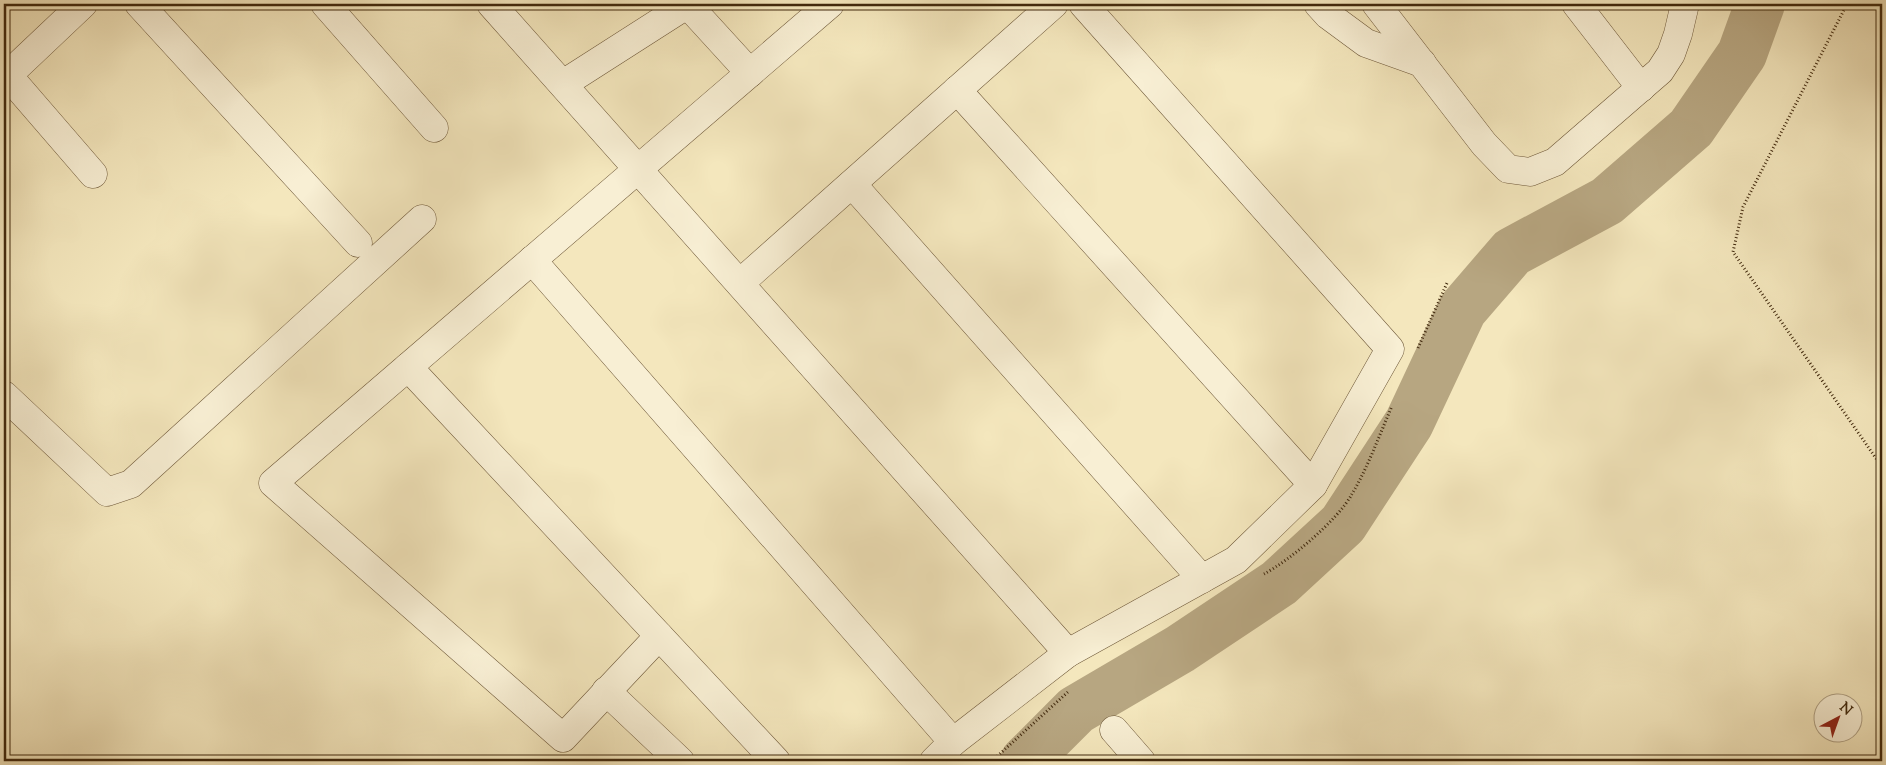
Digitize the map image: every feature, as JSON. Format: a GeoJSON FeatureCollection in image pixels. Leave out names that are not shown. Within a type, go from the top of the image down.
{"type":"FeatureCollection","features":[{"type":"Feature","properties":{"kind":"street"},"geometry":{"type":"LineString","coordinates":[[83,4],[6,73],[93,174]]}},
{"type":"Feature","properties":{"kind":"street"},"geometry":{"type":"LineString","coordinates":[[139,4],[358,243]]}},
{"type":"Feature","properties":{"kind":"street"},"geometry":{"type":"LineString","coordinates":[[326,4],[434,128]]}},
{"type":"Feature","properties":{"kind":"street"},"geometry":{"type":"LineString","coordinates":[[491,4],[1068,653]]}},
{"type":"Feature","properties":{"kind":"street"},"geometry":{"type":"LineString","coordinates":[[563,84],[688,4],[750,73]]}},
{"type":"Feature","properties":{"kind":"street"},"geometry":{"type":"LineString","coordinates":[[659,636],[563,738],[273,483],[830,4]]}},
{"type":"Feature","properties":{"kind":"street"},"geometry":{"type":"LineString","coordinates":[[740,283],[1054,4]]}},
{"type":"Feature","properties":{"kind":"street"},"geometry":{"type":"LineString","coordinates":[[934,761],[953,742],[1068,653],[1236,560],[1313,485],[1390,348],[1084,4]]}},
{"type":"Feature","properties":{"kind":"street"},"geometry":{"type":"LineString","coordinates":[[1318,4],[1328,15],[1366,43],[1422,63]]}},
{"type":"Feature","properties":{"kind":"street"},"geometry":{"type":"LineString","coordinates":[[1376,4],[1484,144],[1508,170],[1530,172],[1556,162],[1660,71],[1671,54],[1685,4]]}},
{"type":"Feature","properties":{"kind":"street"},"geometry":{"type":"LineString","coordinates":[[1576,4],[1641,88]]}},
{"type":"Feature","properties":{"kind":"street"},"geometry":{"type":"LineString","coordinates":[[957,90],[1313,485]]}},
{"type":"Feature","properties":{"kind":"street"},"geometry":{"type":"LineString","coordinates":[[852,184],[1202,579]]}},
{"type":"Feature","properties":{"kind":"street"},"geometry":{"type":"LineString","coordinates":[[4,395],[107,492],[131,484],[422,219]]}},
{"type":"Feature","properties":{"kind":"street"},"geometry":{"type":"LineString","coordinates":[[532,260],[953,742]]}},
{"type":"Feature","properties":{"kind":"street"},"geometry":{"type":"LineString","coordinates":[[408,367],[776,761]]}},
{"type":"Feature","properties":{"kind":"street"},"geometry":{"type":"LineString","coordinates":[[606,691],[680,761]]}},
{"type":"Feature","properties":{"kind":"street"},"geometry":{"type":"LineString","coordinates":[[1114,730],[1141,761]]}},
{"type":"Feature","properties":{"kind":"path"},"geometry":{"type":"LineString","coordinates":[[1846,4],[1743,207],[1733,252],[1882,467]]}},
{"type":"Feature","properties":{"kind":"waterway"},"geometry":{"type":"LineString","coordinates":[[1025,761],[1076,710],[1180,649],[1279,583],[1343,524],[1409,423],[1462,310],[1512,252],[1607,201],[1691,128],[1742,54],[1760,4]]}}]}
